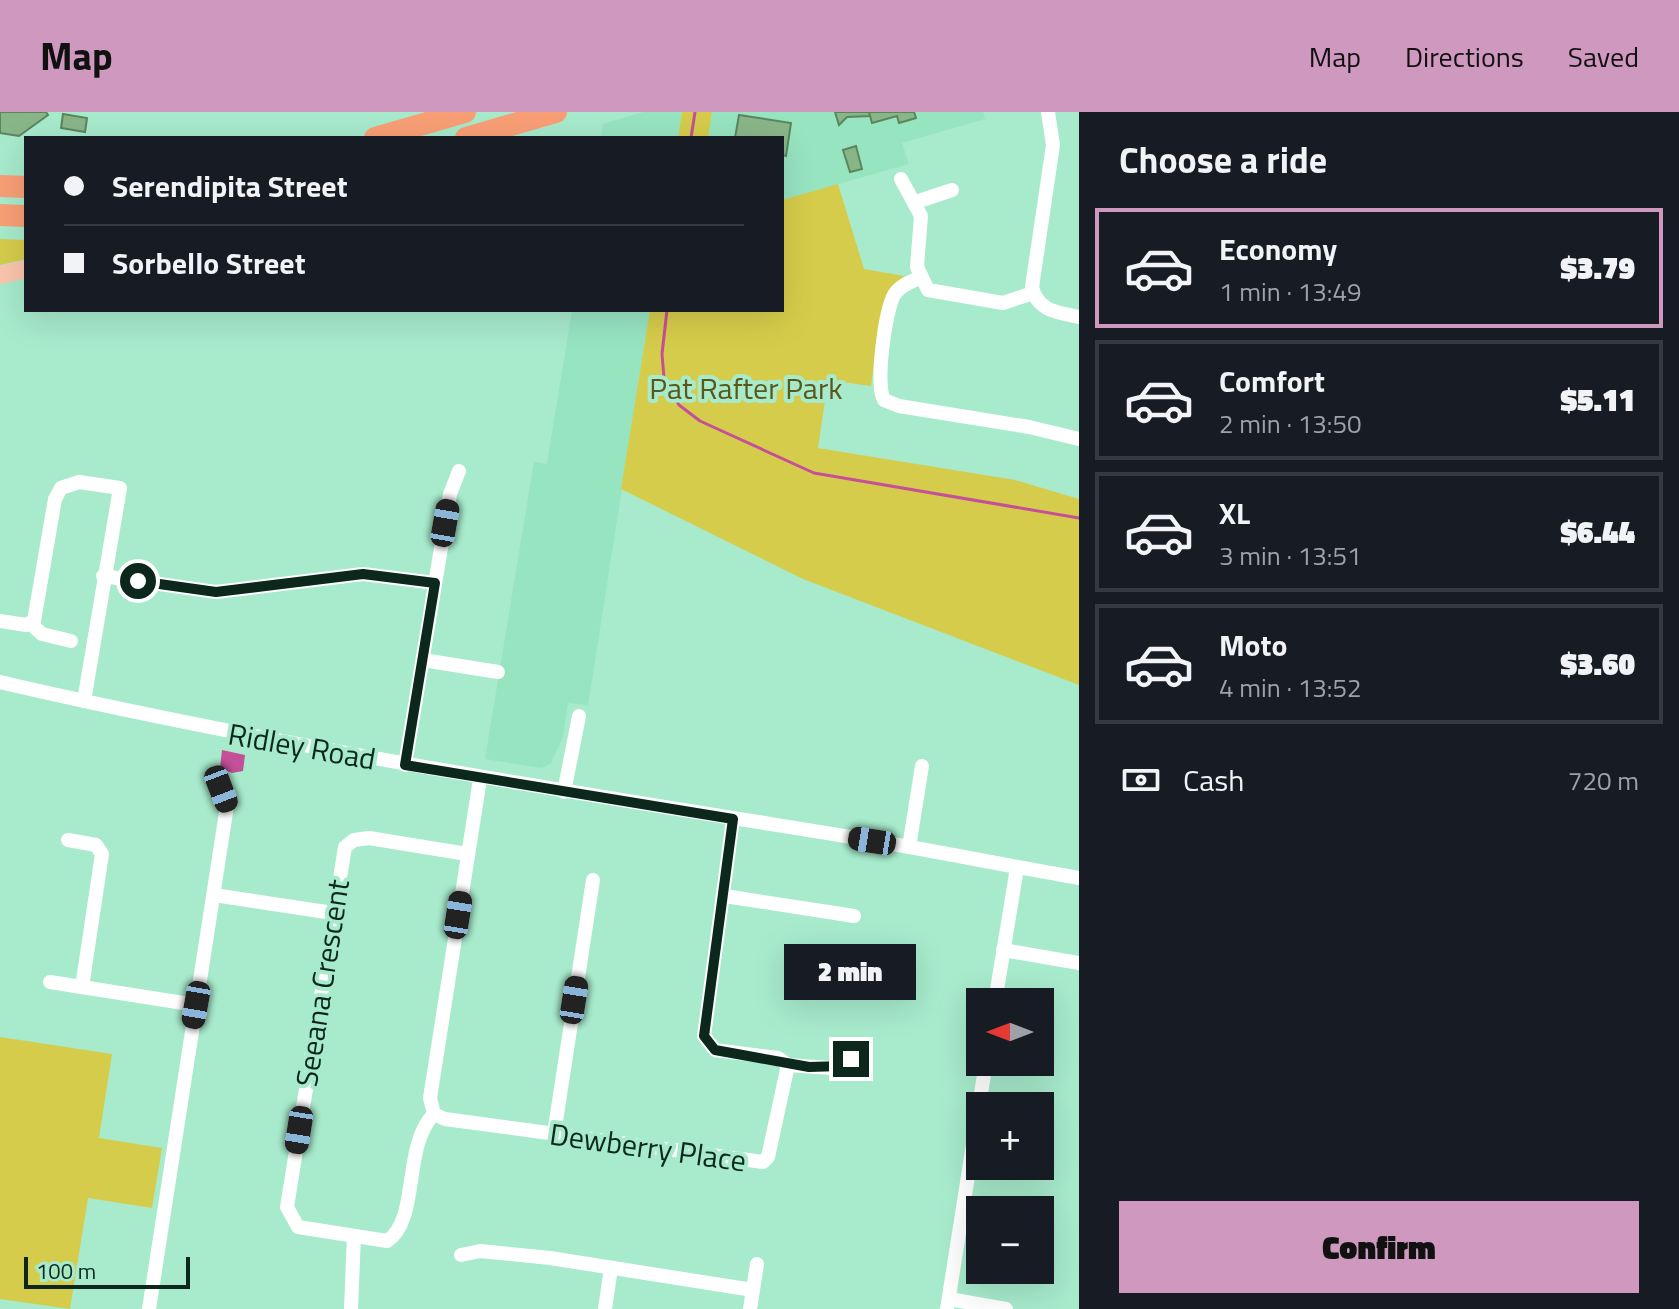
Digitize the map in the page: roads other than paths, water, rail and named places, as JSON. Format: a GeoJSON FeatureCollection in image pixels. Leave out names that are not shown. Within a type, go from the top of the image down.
{"type":"FeatureCollection","features":[{"type":"Feature","properties":{"kind":"highway"},"geometry":{"type":"LineString","coordinates":[[382,136],[465,112]]}},
{"type":"Feature","properties":{"kind":"highway"},"geometry":{"type":"LineString","coordinates":[[473,136],[556,112]]}},
{"type":"Feature","properties":{"kind":"highway"},"geometry":{"type":"LineString","coordinates":[[0,186],[24,187]]}},
{"type":"Feature","properties":{"kind":"highway"},"geometry":{"type":"LineString","coordinates":[[0,215],[24,216]]}},
{"type":"Feature","properties":{"kind":"main road"},"geometry":{"type":"LineString","coordinates":[[0,275],[24,269]]}},
{"type":"Feature","properties":{"kind":"street"},"geometry":{"type":"LineString","coordinates":[[1048,112],[1053,145],[1033,293],[1049,311],[1079,317]]}},
{"type":"Feature","properties":{"kind":"street"},"geometry":{"type":"LineString","coordinates":[[901,179],[916,202],[922,223],[919,278],[928,290],[995,302],[1011,302],[1033,293]]}},
{"type":"Feature","properties":{"kind":"street"},"geometry":{"type":"LineString","coordinates":[[916,202],[952,190]]}},
{"type":"Feature","properties":{"kind":"street"},"geometry":{"type":"LineString","coordinates":[[919,278],[900,288],[892,299],[879,382],[884,400],[899,406],[1029,427],[1079,439]]}},
{"type":"Feature","properties":{"kind":"street"},"geometry":{"type":"LineString","coordinates":[[405,765],[450,494],[459,471]]}},
{"type":"Feature","properties":{"kind":"street"},"geometry":{"type":"LineString","coordinates":[[31,624],[57,494],[68,484],[79,482],[120,488],[84,701]]}},
{"type":"Feature","properties":{"kind":"street"},"geometry":{"type":"LineString","coordinates":[[103,576],[216,592],[363,574],[435,583]]}},
{"type":"Feature","properties":{"kind":"street"},"geometry":{"type":"LineString","coordinates":[[0,621],[31,624],[52,638],[71,641]]}},
{"type":"Feature","properties":{"kind":"street"},"geometry":{"type":"LineString","coordinates":[[423,660],[498,672]]}},
{"type":"Feature","properties":{"kind":"street","name":"Ridley Road"},"geometry":{"type":"LineString","coordinates":[[0,682],[480,779],[909,847],[1079,878]]}},
{"type":"Feature","properties":{"kind":"street"},"geometry":{"type":"LineString","coordinates":[[564,792],[579,716]]}},
{"type":"Feature","properties":{"kind":"street"},"geometry":{"type":"LineString","coordinates":[[909,847],[922,766]]}},
{"type":"Feature","properties":{"kind":"street"},"geometry":{"type":"LineString","coordinates":[[434,1114],[430,1098],[480,779]]}},
{"type":"Feature","properties":{"kind":"street"},"geometry":{"type":"LineString","coordinates":[[149,1309],[227,806],[221,789]]}},
{"type":"Feature","properties":{"kind":"street"},"geometry":{"type":"LineString","coordinates":[[733,819],[704,1036],[715,1050],[778,1058],[788,1065],[831,1068],[842,1066],[851,1059]]}},
{"type":"Feature","properties":{"kind":"street","name":"Seeana Crescent"},"geometry":{"type":"LineString","coordinates":[[434,1114],[422,1128],[416,1144],[401,1227],[387,1241],[298,1227],[290,1217],[287,1207],[345,847],[354,840],[369,838],[467,854]]}},
{"type":"Feature","properties":{"kind":"street"},"geometry":{"type":"LineString","coordinates":[[68,840],[96,845],[102,854],[82,987]]}},
{"type":"Feature","properties":{"kind":"street"},"geometry":{"type":"LineString","coordinates":[[997,988],[1017,868]]}},
{"type":"Feature","properties":{"kind":"street"},"geometry":{"type":"LineString","coordinates":[[554,1134],[593,880]]}},
{"type":"Feature","properties":{"kind":"street"},"geometry":{"type":"LineString","coordinates":[[214,895],[333,913]]}},
{"type":"Feature","properties":{"kind":"street"},"geometry":{"type":"LineString","coordinates":[[725,896],[854,916]]}},
{"type":"Feature","properties":{"kind":"street"},"geometry":{"type":"LineString","coordinates":[[1003,950],[1079,963]]}},
{"type":"Feature","properties":{"kind":"street"},"geometry":{"type":"LineString","coordinates":[[50,982],[196,1005]]}},
{"type":"Feature","properties":{"kind":"street","name":"Dewberry Place"},"geometry":{"type":"LineString","coordinates":[[434,1114],[445,1119],[763,1162],[768,1157],[788,1065]]}},
{"type":"Feature","properties":{"kind":"street"},"geometry":{"type":"LineString","coordinates":[[984,1076],[948,1304],[1006,1309]]}},
{"type":"Feature","properties":{"kind":"street"},"geometry":{"type":"LineString","coordinates":[[351,1309],[354,1236]]}},
{"type":"Feature","properties":{"kind":"street"},"geometry":{"type":"LineString","coordinates":[[461,1255],[480,1251],[753,1290]]}},
{"type":"Feature","properties":{"kind":"street"},"geometry":{"type":"LineString","coordinates":[[750,1309],[757,1264]]}},
{"type":"Feature","properties":{"kind":"street"},"geometry":{"type":"LineString","coordinates":[[605,1309],[611,1268]]}},
{"type":"Feature","properties":{"kind":"waterway"},"geometry":{"type":"LineString","coordinates":[[691,136],[695,112]]}},
{"type":"Feature","properties":{"kind":"waterway"},"geometry":{"type":"LineString","coordinates":[[667,312],[662,354],[664,378],[679,405],[700,421],[814,473],[1079,518]]}},
{"type":"Feature","properties":{"kind":"park label","name":"Pat Rafter Park"},"geometry":{"type":"Point","coordinates":[746,388]}}]}
